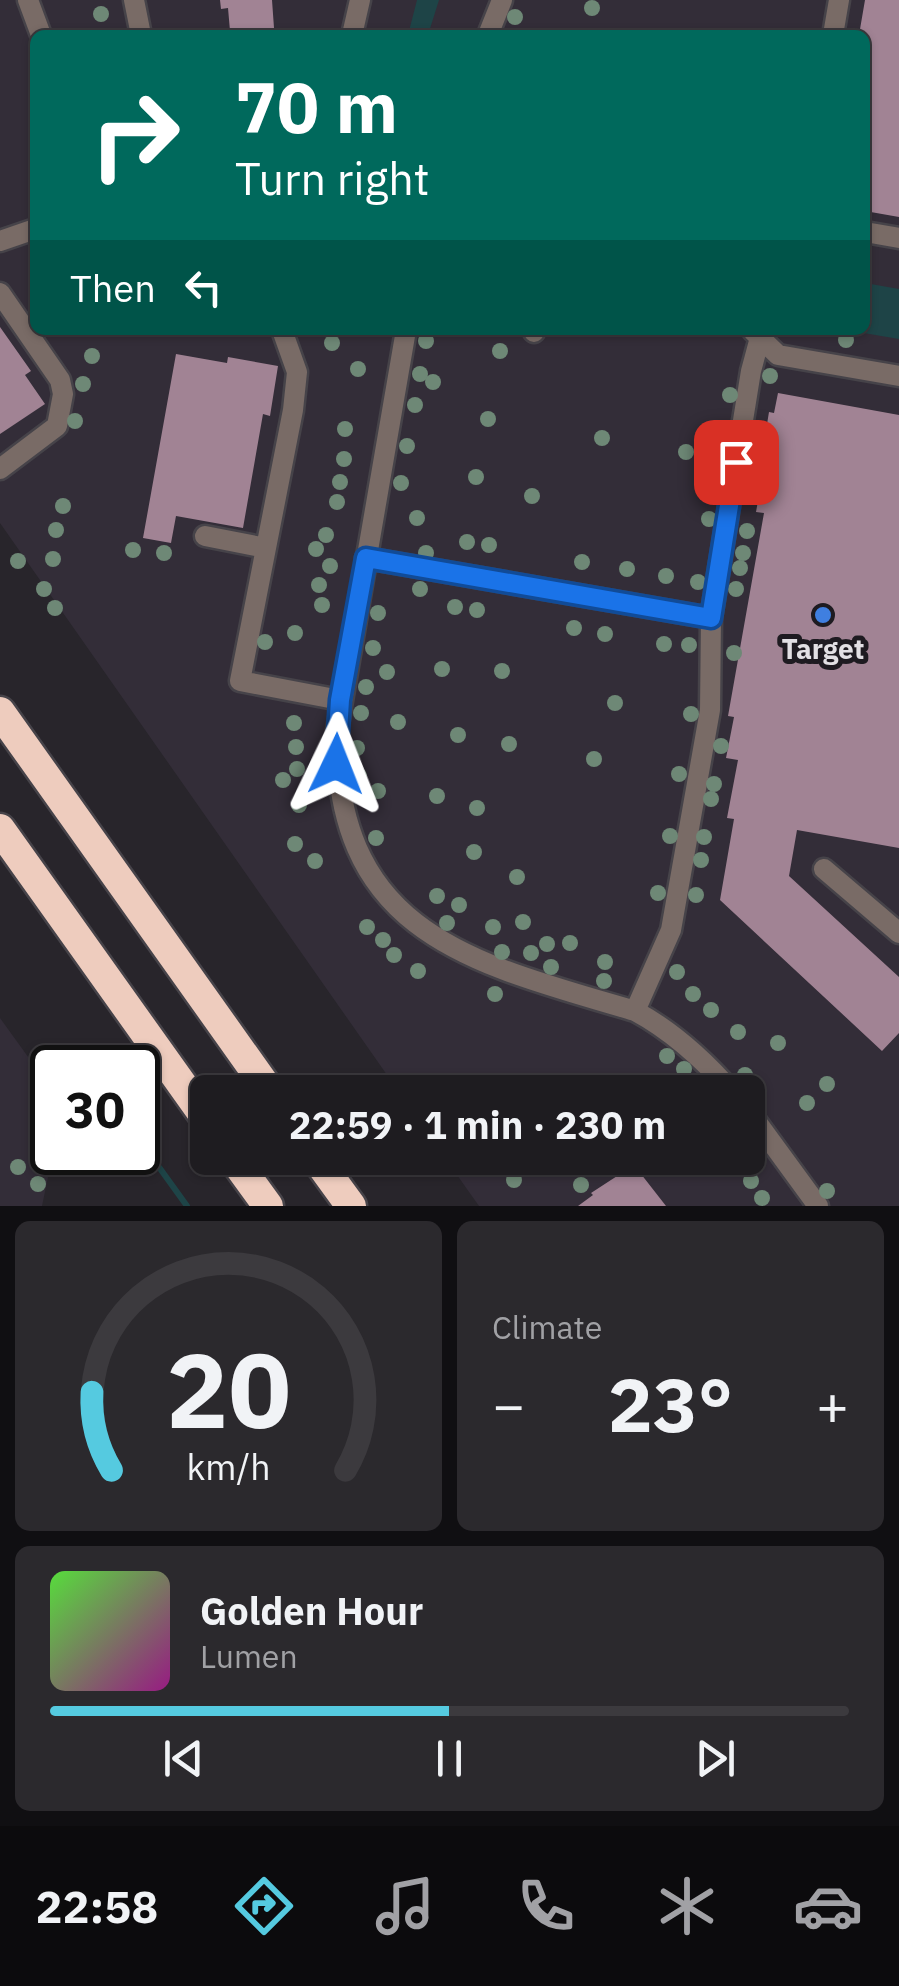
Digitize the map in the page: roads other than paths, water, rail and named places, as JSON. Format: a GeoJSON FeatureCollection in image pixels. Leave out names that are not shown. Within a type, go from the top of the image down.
{"type":"FeatureCollection","features":[{"type":"Feature","properties":{"kind":"highway"},"geometry":{"type":"LineString","coordinates":[[0,712],[258,1075]]}},
{"type":"Feature","properties":{"kind":"highway"},"geometry":{"type":"LineString","coordinates":[[0,830],[190,1096]]}},
{"type":"Feature","properties":{"kind":"highway"},"geometry":{"type":"LineString","coordinates":[[245,1175],[268,1206]]}},
{"type":"Feature","properties":{"kind":"highway"},"geometry":{"type":"LineString","coordinates":[[328,1175],[351,1206]]}},
{"type":"Feature","properties":{"kind":"street"},"geometry":{"type":"LineString","coordinates":[[28,0],[39,30]]}},
{"type":"Feature","properties":{"kind":"street"},"geometry":{"type":"LineString","coordinates":[[134,0],[140,30]]}},
{"type":"Feature","properties":{"kind":"street"},"geometry":{"type":"LineString","coordinates":[[353,30],[360,0]]}},
{"type":"Feature","properties":{"kind":"street"},"geometry":{"type":"LineString","coordinates":[[490,30],[502,0]]}},
{"type":"Feature","properties":{"kind":"street"},"geometry":{"type":"LineString","coordinates":[[833,30],[839,0]]}},
{"type":"Feature","properties":{"kind":"street"},"geometry":{"type":"LineString","coordinates":[[0,241],[30,230]]}},
{"type":"Feature","properties":{"kind":"street"},"geometry":{"type":"LineString","coordinates":[[870,233],[899,238]]}},
{"type":"Feature","properties":{"kind":"street"},"geometry":{"type":"LineString","coordinates":[[0,293],[60,380],[63,394],[57,426],[0,469]]}},
{"type":"Feature","properties":{"kind":"street"},"geometry":{"type":"LineString","coordinates":[[284,335],[296,372],[293,410],[240,681],[340,700]]}},
{"type":"Feature","properties":{"kind":"street"},"geometry":{"type":"LineString","coordinates":[[405,335],[340,700],[336,764],[347,827],[386,897],[432,936],[459,953],[515,976],[636,1011],[653,1020],[717,1075]]}},
{"type":"Feature","properties":{"kind":"street"},"geometry":{"type":"LineString","coordinates":[[636,1011],[671,930],[710,710],[711,618],[758,335]]}},
{"type":"Feature","properties":{"kind":"street"},"geometry":{"type":"LineString","coordinates":[[761,335],[778,355],[899,376]]}},
{"type":"Feature","properties":{"kind":"street"},"geometry":{"type":"LineString","coordinates":[[205,536],[266,548]]}},
{"type":"Feature","properties":{"kind":"street"},"geometry":{"type":"LineString","coordinates":[[366,558],[711,618]]}},
{"type":"Feature","properties":{"kind":"street"},"geometry":{"type":"LineString","coordinates":[[824,868],[899,933]]}},
{"type":"Feature","properties":{"kind":"street"},"geometry":{"type":"LineString","coordinates":[[765,1133],[818,1206]]}},
{"type":"Feature","properties":{"kind":"water"},"geometry":{"type":"Polygon","coordinates":[[[417,0],[439,0],[430,30],[409,30],[417,0]]]}},
{"type":"Feature","properties":{"kind":"water"},"geometry":{"type":"Polygon","coordinates":[[[870,284],[899,289],[899,339],[870,334],[870,284]]]}},
{"type":"Feature","properties":{"kind":"waterway"},"geometry":{"type":"LineString","coordinates":[[160,1169],[187,1206]]}},
{"type":"Feature","properties":{"kind":"place","name":"Target"},"geometry":{"type":"Point","coordinates":[823,615]}}]}
